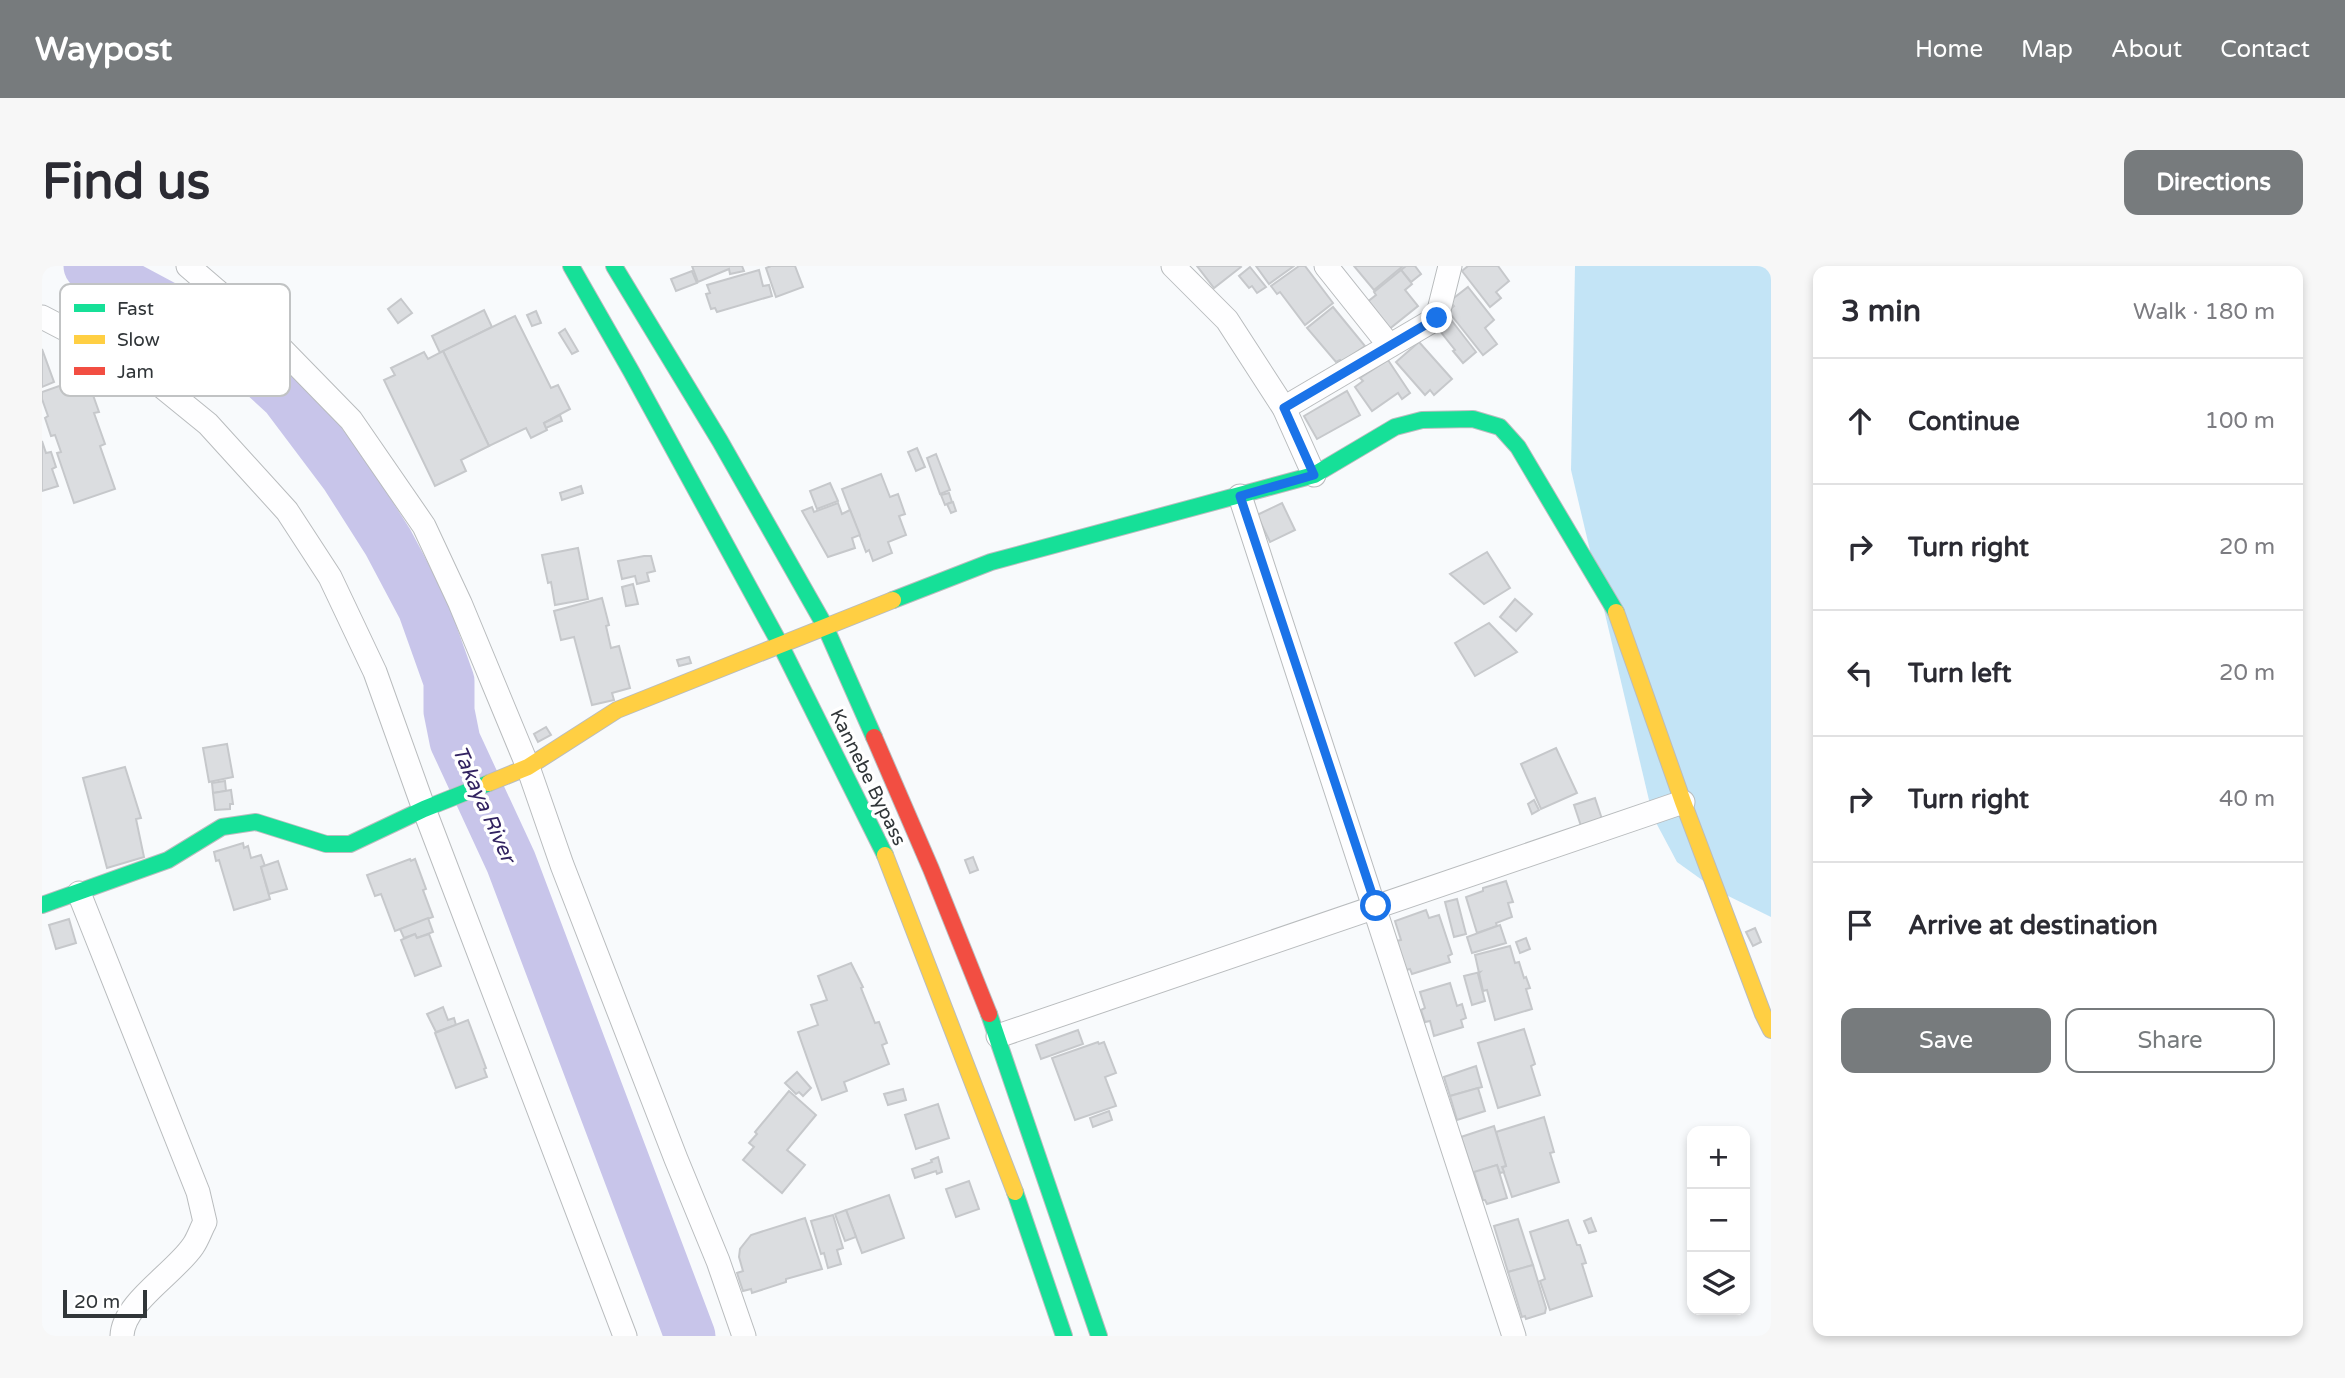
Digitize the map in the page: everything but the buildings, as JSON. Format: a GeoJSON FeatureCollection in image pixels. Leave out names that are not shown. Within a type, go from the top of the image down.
{"type":"FeatureCollection","features":[{"type":"Feature","properties":{"kind":"main road","name":"Kannebe Bypass"},"geometry":{"type":"LineString","coordinates":[[570,266],[638,383],[780,644],[883,850],[1015,1191],[1064,1336]]}},
{"type":"Feature","properties":{"kind":"main road","name":"Kannebe Bypass"},"geometry":{"type":"LineString","coordinates":[[614,266],[720,441],[825,626],[931,869],[998,1036],[1099,1336]]}},
{"type":"Feature","properties":{"kind":"main road"},"geometry":{"type":"LineString","coordinates":[[42,905],[168,860],[222,827],[256,822],[326,844],[350,844],[427,808],[520,770],[617,709],[991,562],[1314,475],[1395,427],[1422,420],[1473,419],[1500,427],[1518,447],[1616,611],[1683,802],[1771,1030]]}},
{"type":"Feature","properties":{"kind":"street"},"geometry":{"type":"LineString","coordinates":[[188,266],[209,284]]}},
{"type":"Feature","properties":{"kind":"street"},"geometry":{"type":"LineString","coordinates":[[1172,266],[1227,320],[1284,408],[1314,475]]}},
{"type":"Feature","properties":{"kind":"street"},"geometry":{"type":"LineString","coordinates":[[1326,266],[1390,345]]}},
{"type":"Feature","properties":{"kind":"street"},"geometry":{"type":"LineString","coordinates":[[1284,408],[1437,318],[1450,266]]}},
{"type":"Feature","properties":{"kind":"street"},"geometry":{"type":"LineString","coordinates":[[42,317],[60,326]]}},
{"type":"Feature","properties":{"kind":"street"},"geometry":{"type":"LineString","coordinates":[[290,358],[351,420],[424,526],[465,615],[520,770],[562,865],[718,1261],[744,1336]]}},
{"type":"Feature","properties":{"kind":"street"},"geometry":{"type":"LineString","coordinates":[[174,396],[208,424],[287,511],[330,577],[375,672],[625,1336]]}},
{"type":"Feature","properties":{"kind":"street"},"geometry":{"type":"LineString","coordinates":[[1240,496],[1376,906],[1514,1336]]}},
{"type":"Feature","properties":{"kind":"street"},"geometry":{"type":"LineString","coordinates":[[998,1036],[1683,802]]}},
{"type":"Feature","properties":{"kind":"street"},"geometry":{"type":"LineString","coordinates":[[79,892],[198,1192],[205,1222],[193,1247],[134,1308],[122,1326],[122,1336]]}},
{"type":"Feature","properties":{"kind":"shaded area"},"geometry":{"type":"Polygon","coordinates":[[[1575,266],[1771,266],[1771,917],[1716,890],[1677,862],[1653,817],[1571,470],[1575,266]]]}},
{"type":"Feature","properties":{"kind":"waterway","name":"Takaya River"},"geometry":{"type":"LineString","coordinates":[[89,266],[123,284]]}},
{"type":"Feature","properties":{"kind":"waterway","name":"Takaya River"},"geometry":{"type":"LineString","coordinates":[[286,396],[346,476],[388,542],[423,608],[449,681],[449,711],[455,741],[511,862],[690,1336]]}},
{"type":"Feature","properties":{"kind":"traffic: fast"},"geometry":{"type":"LineString","coordinates":[[571,266],[780,644],[885,855]]}},
{"type":"Feature","properties":{"kind":"traffic: fast"},"geometry":{"type":"LineString","coordinates":[[614,266],[720,441],[825,626],[874,737]]}},
{"type":"Feature","properties":{"kind":"traffic: fast"},"geometry":{"type":"LineString","coordinates":[[893,600],[991,562],[1314,475],[1395,427],[1422,420],[1473,419],[1500,427],[1518,447],[1616,612]]}},
{"type":"Feature","properties":{"kind":"traffic: fast"},"geometry":{"type":"LineString","coordinates":[[42,905],[168,860],[222,827],[256,822],[326,844],[350,844],[424,809],[489,783]]}},
{"type":"Feature","properties":{"kind":"traffic: fast"},"geometry":{"type":"LineString","coordinates":[[989,1014],[1099,1336]]}},
{"type":"Feature","properties":{"kind":"traffic: fast"},"geometry":{"type":"LineString","coordinates":[[1015,1192],[1064,1336]]}},
{"type":"Feature","properties":{"kind":"traffic: slow"},"geometry":{"type":"LineString","coordinates":[[489,783],[528,767],[617,710],[893,600]]}},
{"type":"Feature","properties":{"kind":"traffic: slow"},"geometry":{"type":"LineString","coordinates":[[1616,612],[1683,802],[1771,1030]]}},
{"type":"Feature","properties":{"kind":"traffic: slow"},"geometry":{"type":"LineString","coordinates":[[885,855],[1015,1192]]}},
{"type":"Feature","properties":{"kind":"traffic: jam"},"geometry":{"type":"LineString","coordinates":[[874,737],[989,1014]]}},
{"type":"Feature","properties":{"kind":"route"},"geometry":{"type":"LineString","coordinates":[[1376,906],[1240,496],[1314,475],[1284,408],[1437,318]]}}]}
